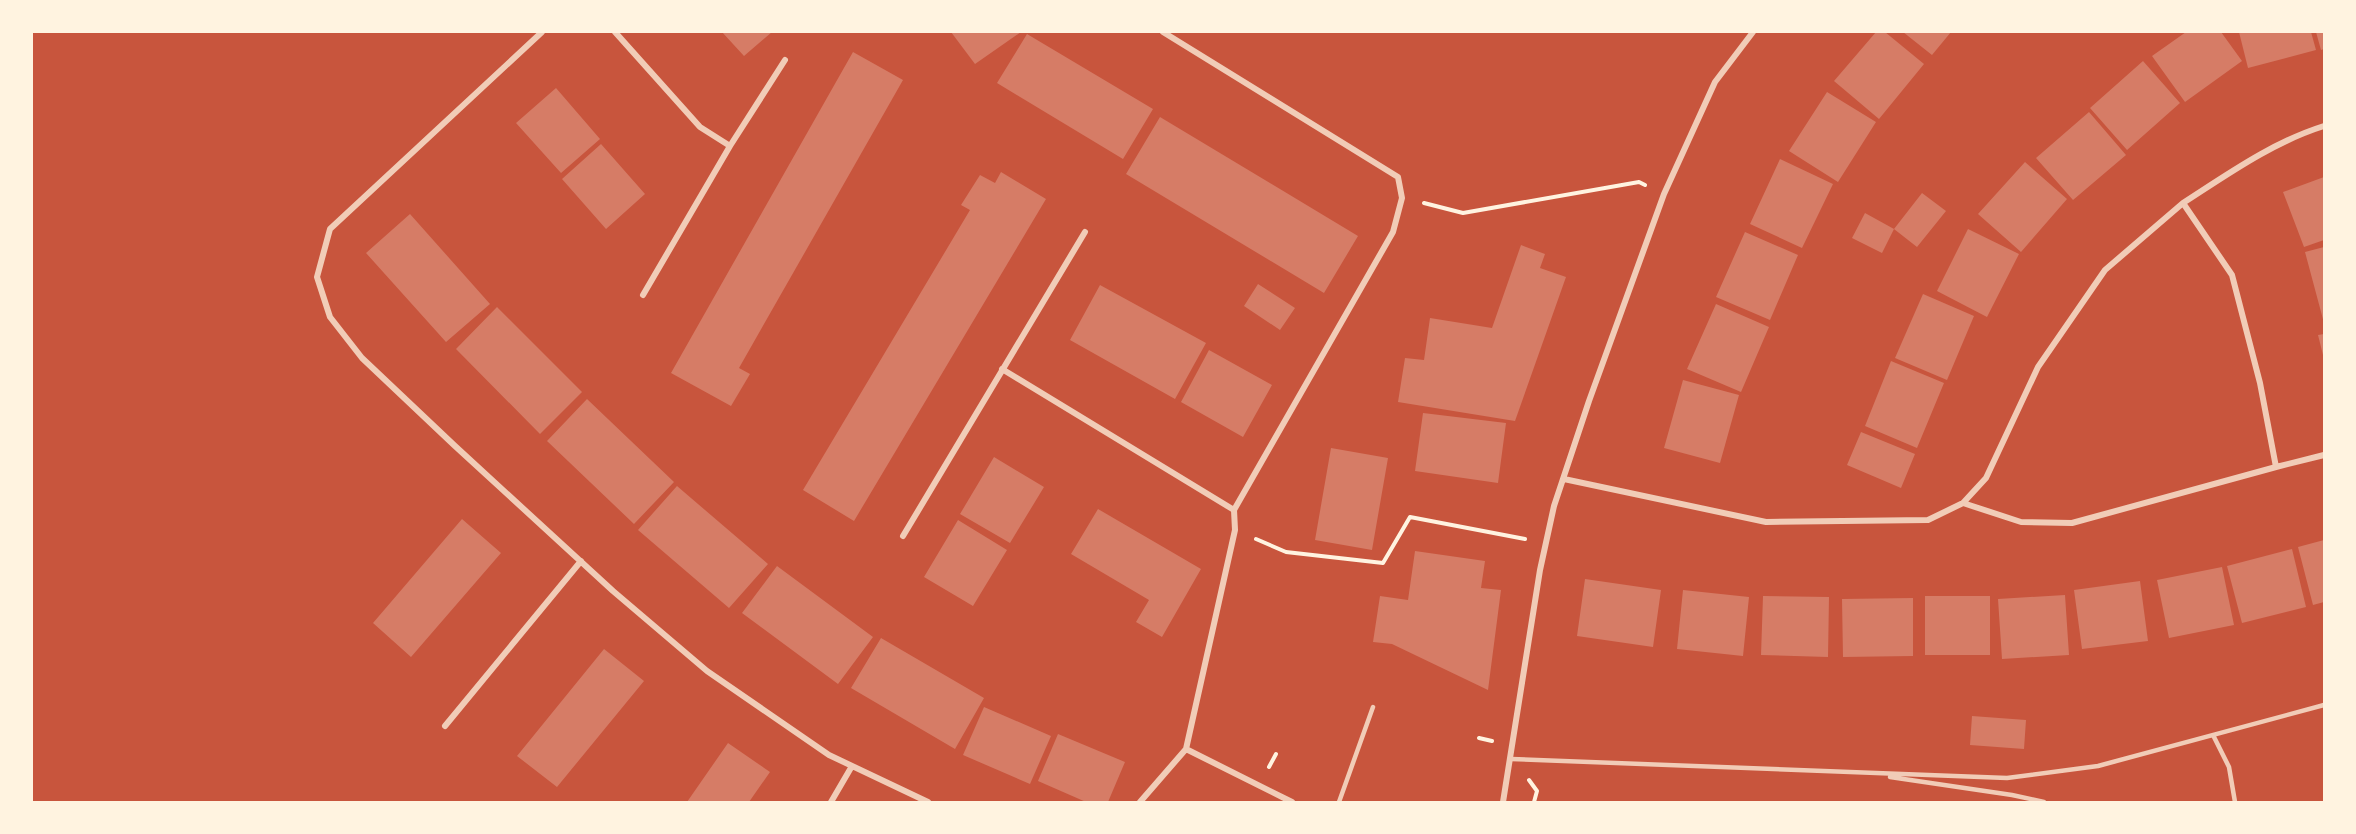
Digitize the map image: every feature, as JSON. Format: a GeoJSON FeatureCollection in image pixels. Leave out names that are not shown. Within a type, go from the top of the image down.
{"type":"FeatureCollection","features":[{"type":"Feature","properties":{"kind":"street"},"geometry":{"type":"LineString","coordinates":[[542,32],[330,229],[317,277],[330,317],[363,358],[455,446],[613,591],[707,672],[829,754],[928,802]]}},
{"type":"Feature","properties":{"kind":"street"},"geometry":{"type":"LineString","coordinates":[[615,32],[700,127],[730,146]]}},
{"type":"Feature","properties":{"kind":"street"},"geometry":{"type":"LineString","coordinates":[[1140,802],[1186,749],[1235,530],[1234,510],[1393,232],[1402,198],[1398,177],[1163,32]]}},
{"type":"Feature","properties":{"kind":"street"},"geometry":{"type":"LineString","coordinates":[[1503,802],[1518,696],[1554,507],[1589,401],[1664,194],[1715,82],[1753,32]]}},
{"type":"Feature","properties":{"kind":"street"},"geometry":{"type":"LineString","coordinates":[[643,295],[730,146],[784,60]]}},
{"type":"Feature","properties":{"kind":"street"},"geometry":{"type":"LineString","coordinates":[[1564,479],[1766,522],[1928,520],[1963,503],[1986,478],[2037,367],[2105,270],[2183,203],[2237,168],[2303,133],[2325,126]]}},
{"type":"Feature","properties":{"kind":"street"},"geometry":{"type":"LineString","coordinates":[[2183,203],[2232,275],[2260,383],[2276,467]]}},
{"type":"Feature","properties":{"kind":"street"},"geometry":{"type":"LineString","coordinates":[[903,536],[1085,232]]}},
{"type":"Feature","properties":{"kind":"street"},"geometry":{"type":"LineString","coordinates":[[1002,369],[1234,510]]}},
{"type":"Feature","properties":{"kind":"street"},"geometry":{"type":"LineString","coordinates":[[1963,503],[2021,522],[2072,523],[2325,454]]}},
{"type":"Feature","properties":{"kind":"street"},"geometry":{"type":"LineString","coordinates":[[446,726],[581,561]]}},
{"type":"Feature","properties":{"kind":"street"},"geometry":{"type":"LineString","coordinates":[[1186,749],[1292,802]]}},
{"type":"Feature","properties":{"kind":"street"},"geometry":{"type":"LineString","coordinates":[[831,802],[852,766]]}},
{"type":"Feature","properties":{"kind":"lane"},"geometry":{"type":"LineString","coordinates":[[1510,759],[2007,778],[2098,766],[2325,705]]}},
{"type":"Feature","properties":{"kind":"lane"},"geometry":{"type":"LineString","coordinates":[[1339,802],[1373,707]]}},
{"type":"Feature","properties":{"kind":"lane"},"geometry":{"type":"LineString","coordinates":[[2213,735],[2229,767],[2235,802]]}},
{"type":"Feature","properties":{"kind":"lane"},"geometry":{"type":"LineString","coordinates":[[1869,774],[2012,795],[2044,802]]}},
{"type":"Feature","properties":{"kind":"path"},"geometry":{"type":"LineString","coordinates":[[1402,198],[1463,213],[1639,182],[1664,194]]}},
{"type":"Feature","properties":{"kind":"path"},"geometry":{"type":"LineString","coordinates":[[1235,530],[1286,552],[1383,563],[1410,517],[1546,543]]}},
{"type":"Feature","properties":{"kind":"building"},"geometry":{"type":"Polygon","coordinates":[[[722,32],[772,32],[744,56],[722,32]]]}},
{"type":"Feature","properties":{"kind":"building"},"geometry":{"type":"Polygon","coordinates":[[[951,32],[1021,32],[975,64],[951,32]]]}},
{"type":"Feature","properties":{"kind":"building"},"geometry":{"type":"Polygon","coordinates":[[[1876,32],[1885,32],[1924,64],[1879,119],[1834,81],[1876,32]]]}},
{"type":"Feature","properties":{"kind":"building"},"geometry":{"type":"Polygon","coordinates":[[[1903,32],[1951,32],[1932,55],[1903,32]]]}},
{"type":"Feature","properties":{"kind":"building"},"geometry":{"type":"Polygon","coordinates":[[[2186,32],[2221,32],[2242,61],[2185,102],[2152,56],[2186,32]]]}},
{"type":"Feature","properties":{"kind":"building"},"geometry":{"type":"Polygon","coordinates":[[[2239,32],[2311,32],[2316,50],[2248,68],[2239,32]]]}},
{"type":"Feature","properties":{"kind":"building"},"geometry":{"type":"Polygon","coordinates":[[[2316,32],[2324,32],[2324,49],[2321,50],[2316,32]]]}},
{"type":"Feature","properties":{"kind":"building"},"geometry":{"type":"Polygon","coordinates":[[[1027,34],[1153,109],[1123,159],[997,83],[1027,34]]]}},
{"type":"Feature","properties":{"kind":"building"},"geometry":{"type":"Polygon","coordinates":[[[853,52],[903,80],[739,368],[750,374],[731,406],[671,373],[853,52]]]}},
{"type":"Feature","properties":{"kind":"building"},"geometry":{"type":"Polygon","coordinates":[[[2143,61],[2180,103],[2127,150],[2090,108],[2143,61]]]}},
{"type":"Feature","properties":{"kind":"building"},"geometry":{"type":"Polygon","coordinates":[[[556,88],[600,139],[561,173],[516,123],[556,88]]]}},
{"type":"Feature","properties":{"kind":"building"},"geometry":{"type":"Polygon","coordinates":[[[1827,92],[1876,122],[1838,182],[1789,151],[1827,92]]]}},
{"type":"Feature","properties":{"kind":"building"},"geometry":{"type":"Polygon","coordinates":[[[2089,112],[2126,155],[2073,200],[2036,158],[2089,112]]]}},
{"type":"Feature","properties":{"kind":"building"},"geometry":{"type":"Polygon","coordinates":[[[1160,117],[1358,236],[1324,293],[1126,174],[1160,117]]]}},
{"type":"Feature","properties":{"kind":"building"},"geometry":{"type":"Polygon","coordinates":[[[601,144],[645,194],[606,229],[562,179],[601,144]]]}},
{"type":"Feature","properties":{"kind":"building"},"geometry":{"type":"Polygon","coordinates":[[[1780,159],[1833,184],[1802,248],[1750,224],[1780,159]]]}},
{"type":"Feature","properties":{"kind":"building"},"geometry":{"type":"Polygon","coordinates":[[[2025,162],[2067,199],[2021,252],[1978,214],[2025,162]]]}},
{"type":"Feature","properties":{"kind":"building"},"geometry":{"type":"Polygon","coordinates":[[[1001,172],[1046,199],[854,521],[803,490],[970,210],[961,205],[980,175],[995,183],[1001,172]]]}},
{"type":"Feature","properties":{"kind":"building"},"geometry":{"type":"Polygon","coordinates":[[[2324,177],[2324,240],[2304,247],[2283,192],[2324,177]]]}},
{"type":"Feature","properties":{"kind":"building"},"geometry":{"type":"Polygon","coordinates":[[[1922,193],[1946,211],[1917,247],[1894,229],[1922,193]]]}},
{"type":"Feature","properties":{"kind":"building"},"geometry":{"type":"Polygon","coordinates":[[[1865,213],[1894,229],[1882,253],[1852,238],[1865,213]]]}},
{"type":"Feature","properties":{"kind":"building"},"geometry":{"type":"Polygon","coordinates":[[[410,214],[490,304],[446,342],[366,253],[410,214]]]}},
{"type":"Feature","properties":{"kind":"building"},"geometry":{"type":"Polygon","coordinates":[[[1968,229],[2019,254],[1987,317],[1937,291],[1968,229]]]}},
{"type":"Feature","properties":{"kind":"building"},"geometry":{"type":"Polygon","coordinates":[[[1745,232],[1798,255],[1770,320],[1716,297],[1745,232]]]}},
{"type":"Feature","properties":{"kind":"building"},"geometry":{"type":"Polygon","coordinates":[[[1521,245],[1545,254],[1540,268],[1566,277],[1515,421],[1398,402],[1405,358],[1424,360],[1430,318],[1492,328],[1521,245]]]}},
{"type":"Feature","properties":{"kind":"building"},"geometry":{"type":"Polygon","coordinates":[[[2324,247],[2324,323],[2305,252],[2324,247]]]}},
{"type":"Feature","properties":{"kind":"building"},"geometry":{"type":"Polygon","coordinates":[[[1258,284],[1295,308],[1280,330],[1244,306],[1258,284]]]}},
{"type":"Feature","properties":{"kind":"building"},"geometry":{"type":"Polygon","coordinates":[[[1100,285],[1206,343],[1175,399],[1070,340],[1100,285]]]}},
{"type":"Feature","properties":{"kind":"building"},"geometry":{"type":"Polygon","coordinates":[[[1923,294],[1974,316],[1947,380],[1895,358],[1923,294]]]}},
{"type":"Feature","properties":{"kind":"building"},"geometry":{"type":"Polygon","coordinates":[[[1716,304],[1769,327],[1741,392],[1687,369],[1716,304]]]}},
{"type":"Feature","properties":{"kind":"building"},"geometry":{"type":"Polygon","coordinates":[[[497,307],[582,392],[540,434],[456,349],[497,307]]]}},
{"type":"Feature","properties":{"kind":"building"},"geometry":{"type":"Polygon","coordinates":[[[2324,334],[2324,359],[2318,335],[2324,334]]]}},
{"type":"Feature","properties":{"kind":"building"},"geometry":{"type":"Polygon","coordinates":[[[1209,350],[1272,385],[1243,437],[1181,402],[1209,350]]]}},
{"type":"Feature","properties":{"kind":"building"},"geometry":{"type":"Polygon","coordinates":[[[1891,361],[1944,383],[1917,448],[1865,426],[1891,361]]]}},
{"type":"Feature","properties":{"kind":"building"},"geometry":{"type":"Polygon","coordinates":[[[1683,380],[1739,395],[1720,463],[1664,448],[1683,380]]]}},
{"type":"Feature","properties":{"kind":"building"},"geometry":{"type":"Polygon","coordinates":[[[587,399],[674,482],[634,524],[547,441],[587,399]]]}},
{"type":"Feature","properties":{"kind":"building"},"geometry":{"type":"Polygon","coordinates":[[[1423,413],[1506,423],[1498,483],[1415,471],[1423,413]]]}},
{"type":"Feature","properties":{"kind":"building"},"geometry":{"type":"Polygon","coordinates":[[[1861,432],[1915,454],[1901,488],[1847,465],[1861,432]]]}},
{"type":"Feature","properties":{"kind":"building"},"geometry":{"type":"Polygon","coordinates":[[[1331,448],[1388,458],[1372,550],[1315,540],[1331,448]]]}},
{"type":"Feature","properties":{"kind":"building"},"geometry":{"type":"Polygon","coordinates":[[[994,457],[1044,487],[1010,543],[960,514],[994,457]]]}},
{"type":"Feature","properties":{"kind":"building"},"geometry":{"type":"Polygon","coordinates":[[[677,486],[768,564],[729,608],[638,530],[677,486]]]}},
{"type":"Feature","properties":{"kind":"building"},"geometry":{"type":"Polygon","coordinates":[[[1098,509],[1201,569],[1162,637],[1136,622],[1149,600],[1071,554],[1098,509]]]}},
{"type":"Feature","properties":{"kind":"building"},"geometry":{"type":"Polygon","coordinates":[[[462,519],[501,553],[411,657],[373,623],[462,519]]]}},
{"type":"Feature","properties":{"kind":"building"},"geometry":{"type":"Polygon","coordinates":[[[958,520],[1007,550],[973,606],[924,577],[958,520]]]}},
{"type":"Feature","properties":{"kind":"building"},"geometry":{"type":"Polygon","coordinates":[[[2324,540],[2324,602],[2313,605],[2298,547],[2324,540]]]}},
{"type":"Feature","properties":{"kind":"building"},"geometry":{"type":"Polygon","coordinates":[[[2292,549],[2306,607],[2242,623],[2227,566],[2292,549]]]}},
{"type":"Feature","properties":{"kind":"building"},"geometry":{"type":"Polygon","coordinates":[[[1415,551],[1485,561],[1481,588],[1501,590],[1488,690],[1392,644],[1373,642],[1380,596],[1408,600],[1415,551]]]}},
{"type":"Feature","properties":{"kind":"building"},"geometry":{"type":"Polygon","coordinates":[[[777,566],[873,637],[838,684],[742,613],[777,566]]]}},
{"type":"Feature","properties":{"kind":"building"},"geometry":{"type":"Polygon","coordinates":[[[2222,567],[2234,625],[2169,638],[2157,580],[2222,567]]]}},
{"type":"Feature","properties":{"kind":"building"},"geometry":{"type":"Polygon","coordinates":[[[1585,579],[1661,590],[1653,647],[1577,636],[1585,579]]]}},
{"type":"Feature","properties":{"kind":"building"},"geometry":{"type":"Polygon","coordinates":[[[2140,581],[2148,641],[2082,649],[2074,590],[2140,581]]]}},
{"type":"Feature","properties":{"kind":"building"},"geometry":{"type":"Polygon","coordinates":[[[1683,590],[1749,597],[1743,656],[1677,649],[1683,590]]]}},
{"type":"Feature","properties":{"kind":"building"},"geometry":{"type":"Polygon","coordinates":[[[2065,595],[2069,655],[2002,659],[1998,599],[2065,595]]]}},
{"type":"Feature","properties":{"kind":"building"},"geometry":{"type":"Polygon","coordinates":[[[1763,596],[1829,597],[1828,657],[1761,655],[1763,596]]]}},
{"type":"Feature","properties":{"kind":"building"},"geometry":{"type":"Polygon","coordinates":[[[1925,596],[1990,596],[1990,655],[1925,655],[1925,596]]]}},
{"type":"Feature","properties":{"kind":"building"},"geometry":{"type":"Polygon","coordinates":[[[1913,598],[1913,656],[1843,657],[1842,599],[1913,598]]]}},
{"type":"Feature","properties":{"kind":"building"},"geometry":{"type":"Polygon","coordinates":[[[881,638],[984,698],[955,749],[851,688],[881,638]]]}},
{"type":"Feature","properties":{"kind":"building"},"geometry":{"type":"Polygon","coordinates":[[[604,649],[644,681],[557,787],[517,756],[604,649]]]}},
{"type":"Feature","properties":{"kind":"building"},"geometry":{"type":"Polygon","coordinates":[[[984,707],[1051,736],[1030,784],[963,755],[984,707]]]}},
{"type":"Feature","properties":{"kind":"building"},"geometry":{"type":"Polygon","coordinates":[[[1972,716],[2026,720],[2024,749],[1970,745],[1972,716]]]}},
{"type":"Feature","properties":{"kind":"building"},"geometry":{"type":"Polygon","coordinates":[[[1058,734],[1125,762],[1108,802],[1086,802],[1038,781],[1058,734]]]}},
{"type":"Feature","properties":{"kind":"building"},"geometry":{"type":"Polygon","coordinates":[[[728,743],[770,772],[749,802],[687,802],[728,743]]]}}]}
